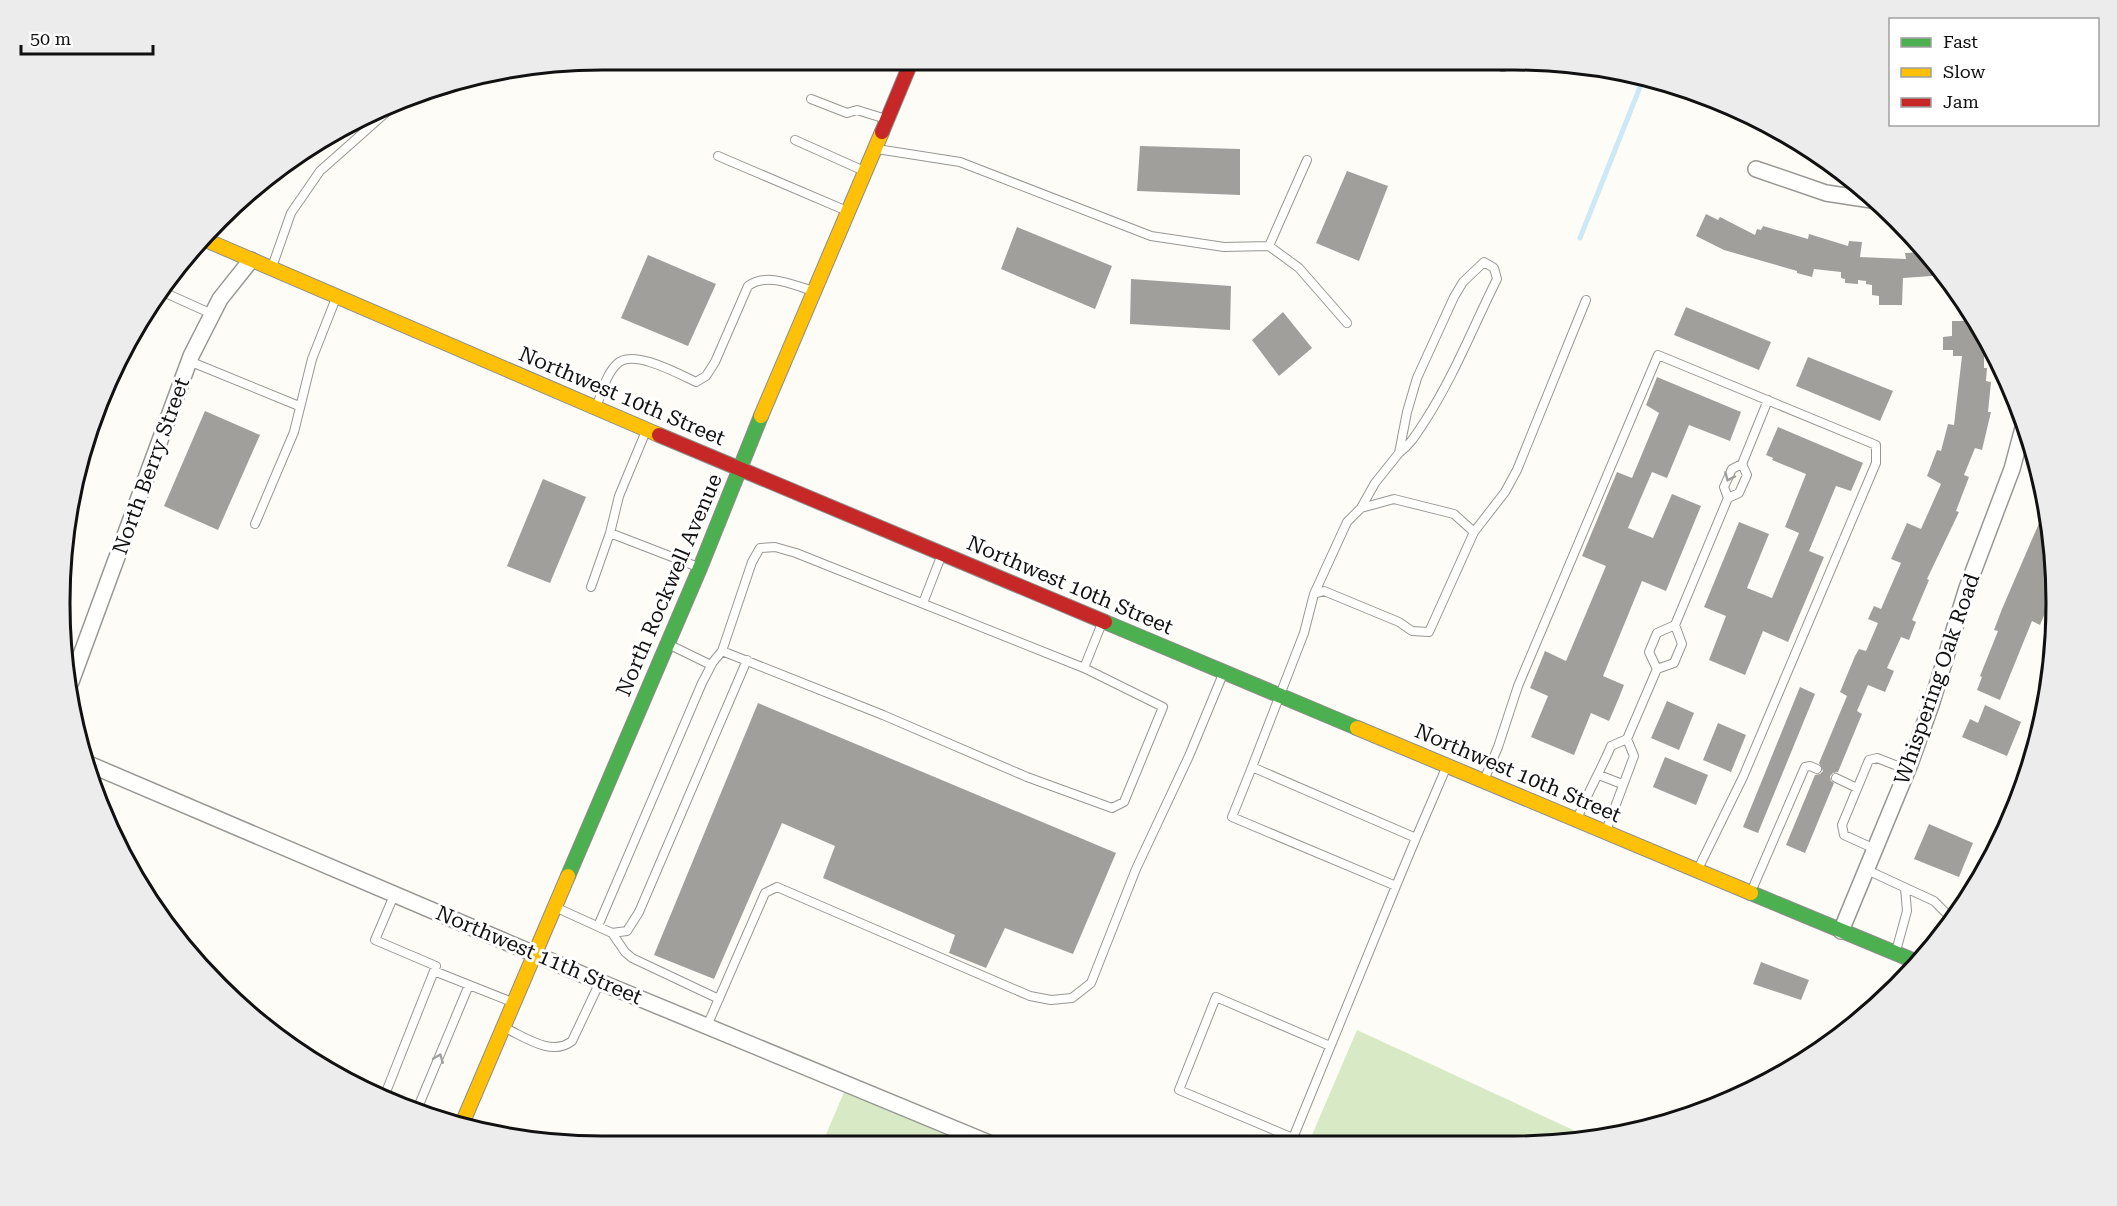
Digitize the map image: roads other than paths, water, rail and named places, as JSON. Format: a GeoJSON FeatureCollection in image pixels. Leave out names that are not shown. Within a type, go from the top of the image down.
{"type":"FeatureCollection","features":[{"type":"Feature","properties":{"kind":"main road","name":"North Rockwell Avenue"},"geometry":{"type":"LineString","coordinates":[[465,1117],[668,644],[739,469],[908,70]]}},
{"type":"Feature","properties":{"kind":"main road","name":"Northwest 10th Street"},"geometry":{"type":"LineString","coordinates":[[211,243],[646,430],[1910,959]]}},
{"type":"Feature","properties":{"kind":"street"},"geometry":{"type":"LineString","coordinates":[[1755,169],[1826,193],[1859,198]]}},
{"type":"Feature","properties":{"kind":"street","name":"North Berry Street"},"geometry":{"type":"LineString","coordinates":[[75,671],[189,361],[220,299],[251,260]]}},
{"type":"Feature","properties":{"kind":"street","name":"Whispering Oak Road"},"geometry":{"type":"LineString","coordinates":[[1841,931],[1908,770],[1931,705],[1967,588],[2012,470],[2020,439]]}},
{"type":"Feature","properties":{"kind":"street","name":"Northwest 11th Street"},"geometry":{"type":"LineString","coordinates":[[97,768],[534,954],[972,1136]]}},
{"type":"Feature","properties":{"kind":"lane"},"geometry":{"type":"LineString","coordinates":[[811,99],[847,113],[857,110],[887,120]]}},
{"type":"Feature","properties":{"kind":"lane"},"geometry":{"type":"LineString","coordinates":[[271,269],[291,213],[320,171],[377,121]]}},
{"type":"Feature","properties":{"kind":"lane"},"geometry":{"type":"LineString","coordinates":[[795,140],[865,172]]}},
{"type":"Feature","properties":{"kind":"lane"},"geometry":{"type":"LineString","coordinates":[[875,149],[960,162],[1151,236],[1224,247],[1269,246],[1299,268],[1347,323]]}},
{"type":"Feature","properties":{"kind":"lane"},"geometry":{"type":"LineString","coordinates":[[718,156],[848,212]]}},
{"type":"Feature","properties":{"kind":"lane"},"geometry":{"type":"LineString","coordinates":[[1269,246],[1307,160]]}},
{"type":"Feature","properties":{"kind":"lane"},"geometry":{"type":"LineString","coordinates":[[1396,886],[1232,817],[1281,696],[1304,633],[1314,594],[1347,522],[1361,508],[1375,483],[1399,453],[1409,446],[1438,400],[1497,279],[1494,268],[1484,262],[1463,282],[1454,297],[1417,378],[1399,453]]}},
{"type":"Feature","properties":{"kind":"lane"},"geometry":{"type":"LineString","coordinates":[[596,408],[609,376],[617,363],[624,359],[634,358],[651,363],[696,382],[706,376],[715,362],[748,286],[756,280],[772,279],[815,291]]}},
{"type":"Feature","properties":{"kind":"lane"},"geometry":{"type":"LineString","coordinates":[[169,295],[212,314]]}},
{"type":"Feature","properties":{"kind":"lane"},"geometry":{"type":"LineString","coordinates":[[255,524],[294,432],[312,358],[336,297]]}},
{"type":"Feature","properties":{"kind":"lane"},"geometry":{"type":"LineString","coordinates":[[1314,594],[1324,591],[1400,622],[1412,631],[1429,632],[1474,532],[1505,492],[1517,470],[1586,300]]}},
{"type":"Feature","properties":{"kind":"lane"},"geometry":{"type":"LineString","coordinates":[[1484,781],[1518,686],[1658,355],[1876,445],[1875,463],[1743,777],[1698,871]]}},
{"type":"Feature","properties":{"kind":"lane"},"geometry":{"type":"LineString","coordinates":[[189,361],[299,406]]}},
{"type":"Feature","properties":{"kind":"lane"},"geometry":{"type":"LineString","coordinates":[[1657,669],[1674,663],[1682,644],[1675,625],[1728,498],[1724,487],[1732,469],[1742,464],[1768,400]]}},
{"type":"Feature","properties":{"kind":"lane"},"geometry":{"type":"LineString","coordinates":[[591,587],[610,533],[619,496],[646,430]]}},
{"type":"Feature","properties":{"kind":"lane"},"geometry":{"type":"LineString","coordinates":[[1728,498],[1739,493],[1743,484],[1746,475],[1742,464]]}},
{"type":"Feature","properties":{"kind":"lane"},"geometry":{"type":"LineString","coordinates":[[1361,508],[1394,499],[1454,514],[1474,532]]}},
{"type":"Feature","properties":{"kind":"lane"},"geometry":{"type":"LineString","coordinates":[[610,533],[700,568]]}},
{"type":"Feature","properties":{"kind":"lane"},"geometry":{"type":"LineString","coordinates":[[598,926],[711,665],[722,651],[752,562],[760,548],[775,547],[790,550],[1084,668],[1163,707],[1124,802],[1112,808],[1027,777],[722,651]]}},
{"type":"Feature","properties":{"kind":"lane"},"geometry":{"type":"LineString","coordinates":[[923,603],[942,554]]}},
{"type":"Feature","properties":{"kind":"lane"},"geometry":{"type":"LineString","coordinates":[[1084,668],[1102,621]]}},
{"type":"Feature","properties":{"kind":"lane"},"geometry":{"type":"LineString","coordinates":[[1606,832],[1634,756],[1628,739],[1657,669],[1649,652],[1657,633],[1675,625]]}},
{"type":"Feature","properties":{"kind":"lane"},"geometry":{"type":"LineString","coordinates":[[668,644],[711,665]]}},
{"type":"Feature","properties":{"kind":"lane"},"geometry":{"type":"LineString","coordinates":[[612,933],[627,931],[639,912],[747,660]]}},
{"type":"Feature","properties":{"kind":"lane"},"geometry":{"type":"LineString","coordinates":[[707,1026],[765,893],[777,887],[1030,996],[1051,1000],[1072,998],[1091,983],[1136,869],[1189,756],[1223,672]]}},
{"type":"Feature","properties":{"kind":"lane"},"geometry":{"type":"LineString","coordinates":[[1576,820],[1590,786],[1599,775],[1611,746],[1628,739]]}},
{"type":"Feature","properties":{"kind":"lane"},"geometry":{"type":"LineString","coordinates":[[1875,849],[1844,835],[1842,825],[1857,788],[1869,760],[1877,758],[1908,770]]}},
{"type":"Feature","properties":{"kind":"lane"},"geometry":{"type":"LineString","coordinates":[[1294,1136],[1447,766]]}},
{"type":"Feature","properties":{"kind":"lane"},"geometry":{"type":"LineString","coordinates":[[1750,893],[1805,767],[1810,766],[1817,769]]}},
{"type":"Feature","properties":{"kind":"lane"},"geometry":{"type":"LineString","coordinates":[[1252,767],[1416,838]]}},
{"type":"Feature","properties":{"kind":"lane"},"geometry":{"type":"LineString","coordinates":[[1599,775],[1622,784]]}},
{"type":"Feature","properties":{"kind":"lane"},"geometry":{"type":"LineString","coordinates":[[1836,778],[1857,788]]}},
{"type":"Feature","properties":{"kind":"lane"},"geometry":{"type":"LineString","coordinates":[[1867,870],[1935,901],[1946,913]]}},
{"type":"Feature","properties":{"kind":"lane"},"geometry":{"type":"LineString","coordinates":[[1895,953],[1907,911],[1905,888]]}},
{"type":"Feature","properties":{"kind":"lane"},"geometry":{"type":"LineString","coordinates":[[387,1090],[436,966],[375,940],[394,893]]}},
{"type":"Feature","properties":{"kind":"lane"},"geometry":{"type":"LineString","coordinates":[[555,907],[612,933],[632,958],[719,999]]}},
{"type":"Feature","properties":{"kind":"lane"},"geometry":{"type":"LineString","coordinates":[[434,971],[513,1003]]}},
{"type":"Feature","properties":{"kind":"lane"},"geometry":{"type":"LineString","coordinates":[[503,1027],[546,1046],[556,1049],[565,1047],[572,1041],[600,981]]}},
{"type":"Feature","properties":{"kind":"lane"},"geometry":{"type":"LineString","coordinates":[[420,1103],[469,985]]}},
{"type":"Feature","properties":{"kind":"lane"},"geometry":{"type":"LineString","coordinates":[[1288,1136],[1179,1090],[1216,997],[1330,1046]]}},
{"type":"Feature","properties":{"kind":"waterway"},"geometry":{"type":"LineString","coordinates":[[1580,238],[1640,86]]}}]}
